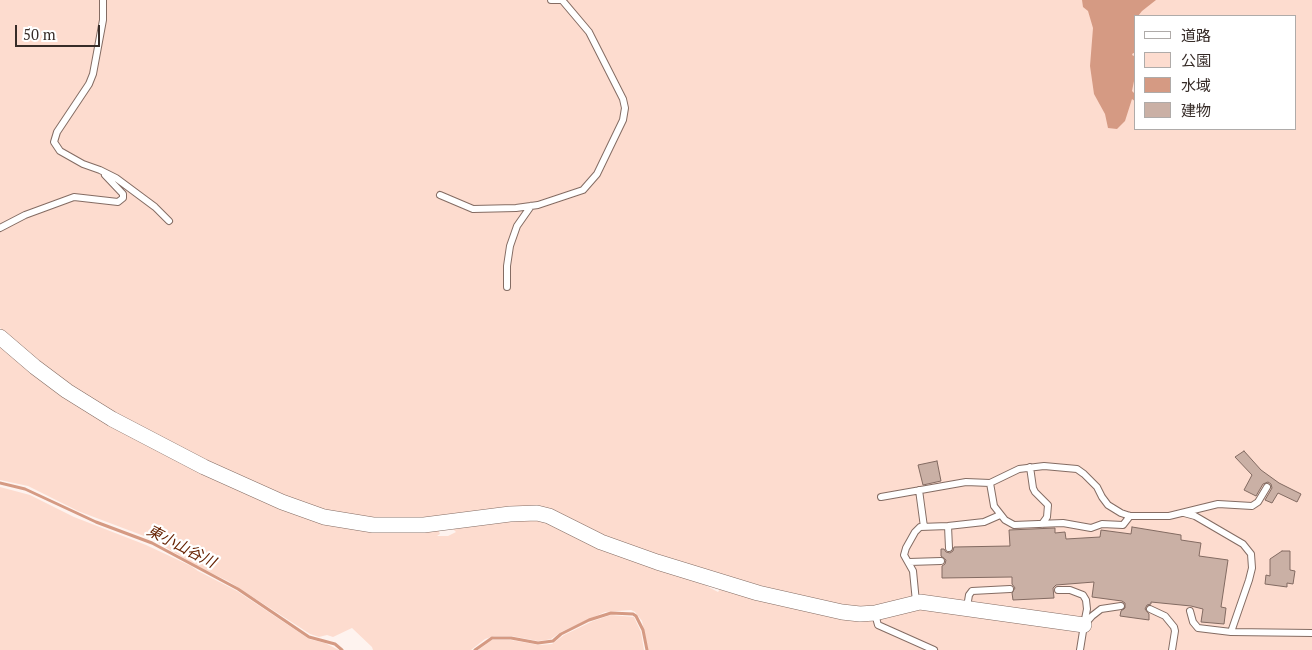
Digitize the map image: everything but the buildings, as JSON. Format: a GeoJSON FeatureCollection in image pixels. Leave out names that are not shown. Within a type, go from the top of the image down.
{"type":"FeatureCollection","features":[{"type":"Feature","properties":{"kind":"street"},"geometry":{"type":"LineString","coordinates":[[0,337],[67,391],[112,418],[204,467],[282,502],[324,516],[373,526],[424,526],[510,514],[537,513],[549,516],[601,542],[648,559],[758,593],[842,612],[875,613],[920,602],[1084,626]]}},
{"type":"Feature","properties":{"kind":"lane"},"geometry":{"type":"LineString","coordinates":[[102,0],[103,20],[93,74],[89,84],[57,132],[54,142],[60,152],[116,178],[144,198],[169,221]]}},
{"type":"Feature","properties":{"kind":"lane"},"geometry":{"type":"LineString","coordinates":[[440,195],[473,209],[531,206],[578,192],[590,184],[597,174],[623,120],[625,108],[623,98],[589,32],[561,0],[551,0]]}},
{"type":"Feature","properties":{"kind":"lane"},"geometry":{"type":"LineString","coordinates":[[0,228],[25,215],[74,197],[118,202],[123,198],[123,194],[100,170]]}},
{"type":"Feature","properties":{"kind":"lane"},"geometry":{"type":"LineString","coordinates":[[507,287],[507,266],[510,246],[517,226],[531,206]]}},
{"type":"Feature","properties":{"kind":"lane"},"geometry":{"type":"LineString","coordinates":[[1030,466],[1033,488],[1048,505],[1047,517],[1042,524]]}},
{"type":"Feature","properties":{"kind":"lane"},"geometry":{"type":"LineString","coordinates":[[881,498],[966,482],[990,482],[1030,466],[1077,470],[1092,480],[1108,504],[1121,513],[1130,516],[1169,516],[1218,504],[1252,506],[1258,502],[1267,488]]}},
{"type":"Feature","properties":{"kind":"lane"},"geometry":{"type":"LineString","coordinates":[[990,482],[994,506],[1000,515],[1014,525],[1063,523],[1091,528],[1102,524],[1123,525],[1130,516]]}},
{"type":"Feature","properties":{"kind":"lane"},"geometry":{"type":"LineString","coordinates":[[919,490],[924,527]]}},
{"type":"Feature","properties":{"kind":"lane"},"geometry":{"type":"LineString","coordinates":[[1182,512],[1195,516],[1244,544],[1251,554],[1252,568],[1249,580],[1231,632]]}},
{"type":"Feature","properties":{"kind":"lane"},"geometry":{"type":"LineString","coordinates":[[916,603],[912,571],[904,555],[915,532],[920,527],[984,522],[1000,515]]}},
{"type":"Feature","properties":{"kind":"lane"},"geometry":{"type":"LineString","coordinates":[[948,526],[948,548]]}},
{"type":"Feature","properties":{"kind":"lane"},"geometry":{"type":"LineString","coordinates":[[909,562],[941,561]]}},
{"type":"Feature","properties":{"kind":"lane"},"geometry":{"type":"LineString","coordinates":[[966,609],[969,594],[972,591],[1010,589]]}},
{"type":"Feature","properties":{"kind":"lane"},"geometry":{"type":"LineString","coordinates":[[1058,590],[1070,590],[1083,595],[1086,600],[1087,609],[1080,650]]}},
{"type":"Feature","properties":{"kind":"lane"},"geometry":{"type":"LineString","coordinates":[[1084,626],[1101,609],[1121,606]]}},
{"type":"Feature","properties":{"kind":"lane"},"geometry":{"type":"LineString","coordinates":[[1150,609],[1165,616],[1174,627],[1172,650]]}},
{"type":"Feature","properties":{"kind":"lane"},"geometry":{"type":"LineString","coordinates":[[1190,611],[1192,622],[1198,628],[1231,632],[1312,633]]}},
{"type":"Feature","properties":{"kind":"lane"},"geometry":{"type":"LineString","coordinates":[[875,613],[878,625],[934,650]]}},
{"type":"Feature","properties":{"kind":"green space"},"geometry":{"type":"Polygon","coordinates":[[[0,0],[1312,0],[1312,650],[648,650],[642,621],[631,610],[605,612],[561,632],[551,639],[538,641],[511,636],[494,636],[485,639],[471,650],[373,650],[352,628],[333,637],[327,635],[319,637],[310,634],[228,581],[198,567],[152,539],[78,511],[28,486],[0,480],[0,342],[43,379],[291,511],[438,529],[440,534],[437,536],[448,536],[456,532],[453,529],[457,526],[531,517],[473,514],[388,520],[325,511],[301,503],[201,458],[94,402],[34,358],[0,328],[0,0]],[[532,517],[695,580],[695,582],[718,592],[721,588],[768,603],[773,601],[775,590],[619,543],[567,519],[532,517]]]}},
{"type":"Feature","properties":{"kind":"green space"},"geometry":{"type":"Polygon","coordinates":[[[0,487],[30,495],[74,517],[146,545],[191,566],[237,591],[309,639],[325,643],[339,650],[0,650],[0,487]]]}},
{"type":"Feature","properties":{"kind":"green space"},"geometry":{"type":"Polygon","coordinates":[[[611,615],[634,617],[641,632],[644,650],[478,650],[492,640],[511,640],[539,645],[552,644],[564,635],[593,621],[611,615]]]}},
{"type":"Feature","properties":{"kind":"water"},"geometry":{"type":"Polygon","coordinates":[[[1082,0],[1156,0],[1139,15],[1134,15],[1134,53],[1132,55],[1134,56],[1134,81],[1132,91],[1134,93],[1134,100],[1132,99],[1125,121],[1117,129],[1108,128],[1105,114],[1094,94],[1090,66],[1093,28],[1088,11],[1083,7],[1082,0]]]}},
{"type":"Feature","properties":{"kind":"waterway","name":"東小山谷川"},"geometry":{"type":"LineString","coordinates":[[0,483],[25,489],[96,522],[152,543],[238,589],[309,637],[335,644],[342,650]]}},
{"type":"Feature","properties":{"kind":"waterway","name":"東小山谷川"},"geometry":{"type":"LineString","coordinates":[[475,650],[492,638],[511,638],[538,643],[553,641],[561,634],[589,620],[611,613],[633,614],[636,616],[643,630],[647,650]]}}]}
